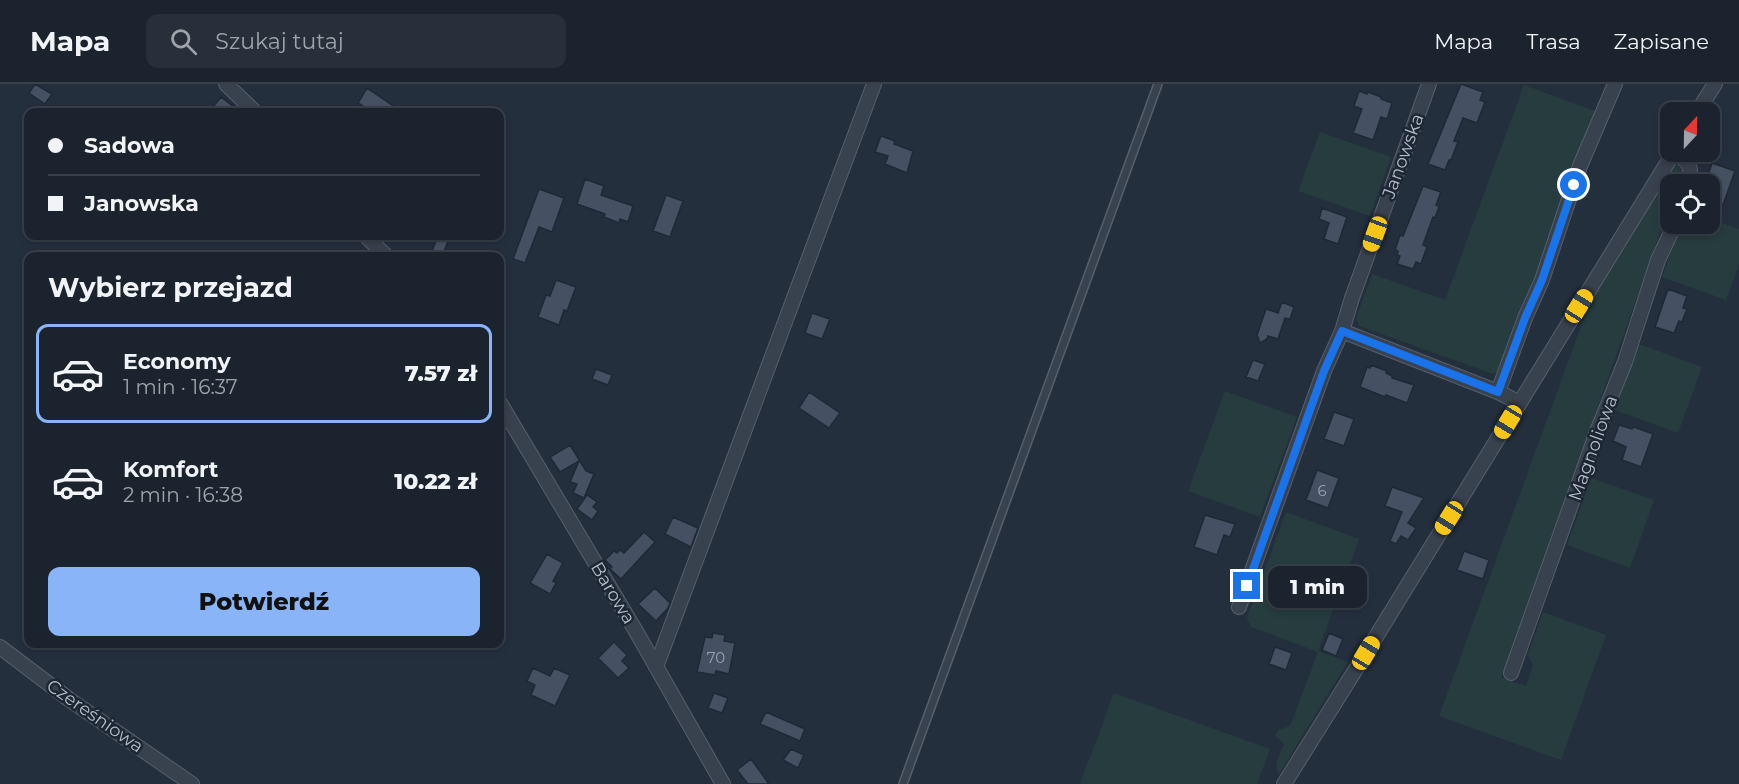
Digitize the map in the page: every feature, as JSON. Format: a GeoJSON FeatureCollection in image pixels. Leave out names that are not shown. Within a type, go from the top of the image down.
{"type":"FeatureCollection","features":[{"type":"Feature","properties":{"kind":"street"},"geometry":{"type":"LineString","coordinates":[[226,84],[251,108]]}},
{"type":"Feature","properties":{"kind":"street"},"geometry":{"type":"LineString","coordinates":[[656,667],[874,84]]}},
{"type":"Feature","properties":{"kind":"street","name":"Janowska"},"geometry":{"type":"LineString","coordinates":[[1239,607],[1324,371],[1342,331],[1429,84]]}},
{"type":"Feature","properties":{"kind":"street"},"geometry":{"type":"LineString","coordinates":[[1498,392],[1548,261],[1580,166],[1615,84]]}},
{"type":"Feature","properties":{"kind":"street"},"geometry":{"type":"LineString","coordinates":[[1703,102],[1715,84]]}},
{"type":"Feature","properties":{"kind":"street"},"geometry":{"type":"LineString","coordinates":[[1284,784],[1668,162]]}},
{"type":"Feature","properties":{"kind":"street","name":"Magnoliowa"},"geometry":{"type":"LineString","coordinates":[[1511,673],[1598,429],[1625,362],[1658,260],[1671,234]]}},
{"type":"Feature","properties":{"kind":"street"},"geometry":{"type":"LineString","coordinates":[[370,240],[382,252]]}},
{"type":"Feature","properties":{"kind":"street"},"geometry":{"type":"LineString","coordinates":[[1342,331],[1498,392],[1520,403]]}},
{"type":"Feature","properties":{"kind":"street","name":"Barowa"},"geometry":{"type":"LineString","coordinates":[[504,410],[723,784]]}},
{"type":"Feature","properties":{"kind":"street","name":"Czereśniowa"},"geometry":{"type":"LineString","coordinates":[[0,646],[70,700],[192,784]]}},
{"type":"Feature","properties":{"kind":"lane"},"geometry":{"type":"LineString","coordinates":[[903,784],[1158,84]]}},
{"type":"Feature","properties":{"kind":"green space"},"geometry":{"type":"Polygon","coordinates":[[[1524,85],[1595,111],[1500,371],[1493,374],[1359,326],[1356,318],[1372,274],[1445,300],[1524,85]]]}},
{"type":"Feature","properties":{"kind":"green space"},"geometry":{"type":"Polygon","coordinates":[[[1320,132],[1391,157],[1370,216],[1298,191],[1320,132]]]}},
{"type":"Feature","properties":{"kind":"green space"},"geometry":{"type":"Polygon","coordinates":[[[1675,162],[1682,171],[1681,174],[1668,174],[1675,162]]]}},
{"type":"Feature","properties":{"kind":"green space"},"geometry":{"type":"Polygon","coordinates":[[[1660,186],[1660,233],[1501,678],[1526,686],[1533,666],[1528,655],[1543,612],[1606,635],[1561,760],[1439,716],[1591,299],[1660,186]]]}},
{"type":"Feature","properties":{"kind":"green space"},"geometry":{"type":"Polygon","coordinates":[[[1720,222],[1739,229],[1739,264],[1726,300],[1662,277],[1677,234],[1720,234],[1720,222]]]}},
{"type":"Feature","properties":{"kind":"green space"},"geometry":{"type":"Polygon","coordinates":[[[1639,344],[1702,367],[1678,433],[1615,410],[1639,344]]]}},
{"type":"Feature","properties":{"kind":"green space"},"geometry":{"type":"Polygon","coordinates":[[[1225,391],[1297,417],[1260,517],[1188,491],[1225,391]]]}},
{"type":"Feature","properties":{"kind":"green space"},"geometry":{"type":"Polygon","coordinates":[[[1591,478],[1654,500],[1630,568],[1567,545],[1591,478]]]}},
{"type":"Feature","properties":{"kind":"green space"},"geometry":{"type":"Polygon","coordinates":[[[1286,512],[1359,539],[1318,651],[1348,662],[1279,774],[1277,763],[1284,744],[1275,736],[1278,730],[1290,726],[1318,652],[1251,627],[1247,618],[1286,512]]]}},
{"type":"Feature","properties":{"kind":"green space"},"geometry":{"type":"Polygon","coordinates":[[[1114,693],[1270,749],[1257,784],[1080,784],[1114,693]]]}},
{"type":"Feature","properties":{"kind":"building"},"geometry":{"type":"Polygon","coordinates":[[[35,84],[52,94],[45,104],[29,93],[35,84]]]}},
{"type":"Feature","properties":{"kind":"building"},"geometry":{"type":"Polygon","coordinates":[[[1461,84],[1483,92],[1480,100],[1485,102],[1477,123],[1463,118],[1454,141],[1458,142],[1445,170],[1428,164],[1461,84]]]}},
{"type":"Feature","properties":{"kind":"building"},"geometry":{"type":"Polygon","coordinates":[[[367,88],[396,108],[366,108],[358,103],[367,88]]]}},
{"type":"Feature","properties":{"kind":"building"},"geometry":{"type":"Polygon","coordinates":[[[1359,91],[1367,94],[1368,92],[1392,103],[1387,119],[1381,117],[1373,140],[1353,133],[1362,109],[1354,106],[1359,91]]]}},
{"type":"Feature","properties":{"kind":"building"},"geometry":{"type":"Polygon","coordinates":[[[221,97],[235,108],[212,108],[221,97]]]}},
{"type":"Feature","properties":{"kind":"building"},"geometry":{"type":"Polygon","coordinates":[[[881,136],[913,151],[907,173],[885,164],[888,156],[875,152],[881,136]]]}},
{"type":"Feature","properties":{"kind":"building"},"geometry":{"type":"Polygon","coordinates":[[[1712,163],[1735,171],[1723,205],[1720,204],[1720,174],[1708,174],[1712,163]]]}},
{"type":"Feature","properties":{"kind":"building"},"geometry":{"type":"Polygon","coordinates":[[[585,179],[604,186],[601,195],[633,206],[628,222],[620,219],[619,223],[604,217],[605,214],[577,204],[585,179]]]}},
{"type":"Feature","properties":{"kind":"building"},"geometry":{"type":"Polygon","coordinates":[[[1423,186],[1441,192],[1436,205],[1439,207],[1423,245],[1427,247],[1421,264],[1416,262],[1413,269],[1397,264],[1400,256],[1395,250],[1423,186]]]}},
{"type":"Feature","properties":{"kind":"building"},"geometry":{"type":"Polygon","coordinates":[[[539,189],[564,198],[552,232],[539,227],[525,263],[513,259],[539,189]]]}},
{"type":"Feature","properties":{"kind":"building"},"geometry":{"type":"Polygon","coordinates":[[[666,195],[683,201],[670,237],[653,231],[666,195]]]}},
{"type":"Feature","properties":{"kind":"building"},"geometry":{"type":"Polygon","coordinates":[[[1322,208],[1347,217],[1338,244],[1324,239],[1329,223],[1319,219],[1322,208]]]}},
{"type":"Feature","properties":{"kind":"building"},"geometry":{"type":"Polygon","coordinates":[[[436,240],[449,240],[444,252],[432,252],[436,240]]]}},
{"type":"Feature","properties":{"kind":"building"},"geometry":{"type":"Polygon","coordinates":[[[556,280],[576,287],[559,325],[538,317],[546,295],[550,296],[556,280]]]}},
{"type":"Feature","properties":{"kind":"building"},"geometry":{"type":"Polygon","coordinates":[[[1668,289],[1687,296],[1683,308],[1687,309],[1674,333],[1655,327],[1668,289]]]}},
{"type":"Feature","properties":{"kind":"building"},"geometry":{"type":"Polygon","coordinates":[[[1282,302],[1294,307],[1290,319],[1285,318],[1278,339],[1268,336],[1260,343],[1257,335],[1266,309],[1278,313],[1282,302]]]}},
{"type":"Feature","properties":{"kind":"building"},"geometry":{"type":"Polygon","coordinates":[[[812,313],[830,319],[822,339],[805,333],[812,313]]]}},
{"type":"Feature","properties":{"kind":"building"},"geometry":{"type":"Polygon","coordinates":[[[1253,360],[1265,364],[1258,381],[1246,377],[1253,360]]]}},
{"type":"Feature","properties":{"kind":"building"},"geometry":{"type":"Polygon","coordinates":[[[1371,365],[1387,371],[1386,373],[1392,378],[1414,385],[1407,403],[1360,387],[1367,367],[1370,368],[1371,365]]]}},
{"type":"Feature","properties":{"kind":"building"},"geometry":{"type":"Polygon","coordinates":[[[596,369],[612,375],[608,385],[592,379],[596,369]]]}},
{"type":"Feature","properties":{"kind":"building"},"geometry":{"type":"Polygon","coordinates":[[[809,392],[840,413],[829,428],[799,408],[809,392]]]}},
{"type":"Feature","properties":{"kind":"building"},"geometry":{"type":"Polygon","coordinates":[[[1334,412],[1354,419],[1344,446],[1324,439],[1334,412]]]}},
{"type":"Feature","properties":{"kind":"building"},"geometry":{"type":"Polygon","coordinates":[[[1619,425],[1632,429],[1634,427],[1653,434],[1641,467],[1622,460],[1626,447],[1613,441],[1619,425]]]}},
{"type":"Feature","properties":{"kind":"building"},"geometry":{"type":"Polygon","coordinates":[[[570,445],[586,471],[594,474],[584,498],[573,493],[577,484],[570,482],[579,461],[560,472],[550,457],[570,445]]]}},
{"type":"Feature","properties":{"kind":"building"},"geometry":{"type":"Polygon","coordinates":[[[1317,470],[1339,478],[1328,508],[1306,500],[1317,470]]]}},
{"type":"Feature","properties":{"kind":"building"},"geometry":{"type":"Polygon","coordinates":[[[1392,487],[1424,498],[1408,523],[1416,528],[1408,540],[1401,536],[1396,544],[1390,541],[1402,512],[1385,506],[1392,487]]]}},
{"type":"Feature","properties":{"kind":"building"},"geometry":{"type":"Polygon","coordinates":[[[587,495],[597,502],[593,507],[598,511],[592,520],[577,509],[587,495]]]}},
{"type":"Feature","properties":{"kind":"building"},"geometry":{"type":"Polygon","coordinates":[[[1205,515],[1235,524],[1230,537],[1224,535],[1217,555],[1194,547],[1205,515]]]}},
{"type":"Feature","properties":{"kind":"building"},"geometry":{"type":"Polygon","coordinates":[[[673,517],[698,528],[691,547],[665,534],[673,517]]]}},
{"type":"Feature","properties":{"kind":"building"},"geometry":{"type":"Polygon","coordinates":[[[644,532],[655,542],[621,579],[610,569],[612,567],[605,560],[614,551],[617,553],[620,550],[624,553],[644,532]]]}},
{"type":"Feature","properties":{"kind":"building"},"geometry":{"type":"Polygon","coordinates":[[[1464,551],[1489,560],[1483,579],[1457,570],[1464,551]]]}},
{"type":"Feature","properties":{"kind":"building"},"geometry":{"type":"Polygon","coordinates":[[[547,554],[563,563],[553,581],[556,583],[550,594],[530,583],[547,554]]]}},
{"type":"Feature","properties":{"kind":"building"},"geometry":{"type":"Polygon","coordinates":[[[655,588],[670,603],[656,621],[638,604],[655,588]]]}},
{"type":"Feature","properties":{"kind":"building"},"geometry":{"type":"Polygon","coordinates":[[[713,633],[725,635],[724,641],[735,643],[729,674],[716,671],[715,675],[697,672],[705,637],[712,638],[713,633]]]}},
{"type":"Feature","properties":{"kind":"building"},"geometry":{"type":"Polygon","coordinates":[[[1329,633],[1343,639],[1336,656],[1322,650],[1329,633]]]}},
{"type":"Feature","properties":{"kind":"building"},"geometry":{"type":"Polygon","coordinates":[[[614,642],[627,655],[622,661],[629,668],[618,678],[598,658],[614,642]]]}},
{"type":"Feature","properties":{"kind":"building"},"geometry":{"type":"Polygon","coordinates":[[[1275,647],[1292,653],[1286,670],[1269,664],[1275,647]]]}},
{"type":"Feature","properties":{"kind":"building"},"geometry":{"type":"Polygon","coordinates":[[[533,668],[550,676],[554,668],[570,675],[555,706],[531,695],[535,685],[527,681],[533,668]]]}},
{"type":"Feature","properties":{"kind":"building"},"geometry":{"type":"Polygon","coordinates":[[[714,693],[728,698],[722,713],[708,708],[714,693]]]}},
{"type":"Feature","properties":{"kind":"building"},"geometry":{"type":"Polygon","coordinates":[[[766,712],[805,729],[800,741],[760,724],[766,712]]]}},
{"type":"Feature","properties":{"kind":"building"},"geometry":{"type":"Polygon","coordinates":[[[791,749],[804,755],[798,768],[783,760],[791,749]]]}},
{"type":"Feature","properties":{"kind":"building"},"geometry":{"type":"Polygon","coordinates":[[[751,759],[769,784],[748,784],[737,770],[751,759]]]}},
{"type":"Feature","properties":{"kind":"route"},"geometry":{"type":"LineString","coordinates":[[1247,586],[1324,371],[1342,331],[1498,392],[1525,318],[1542,280],[1574,185]]}}]}
